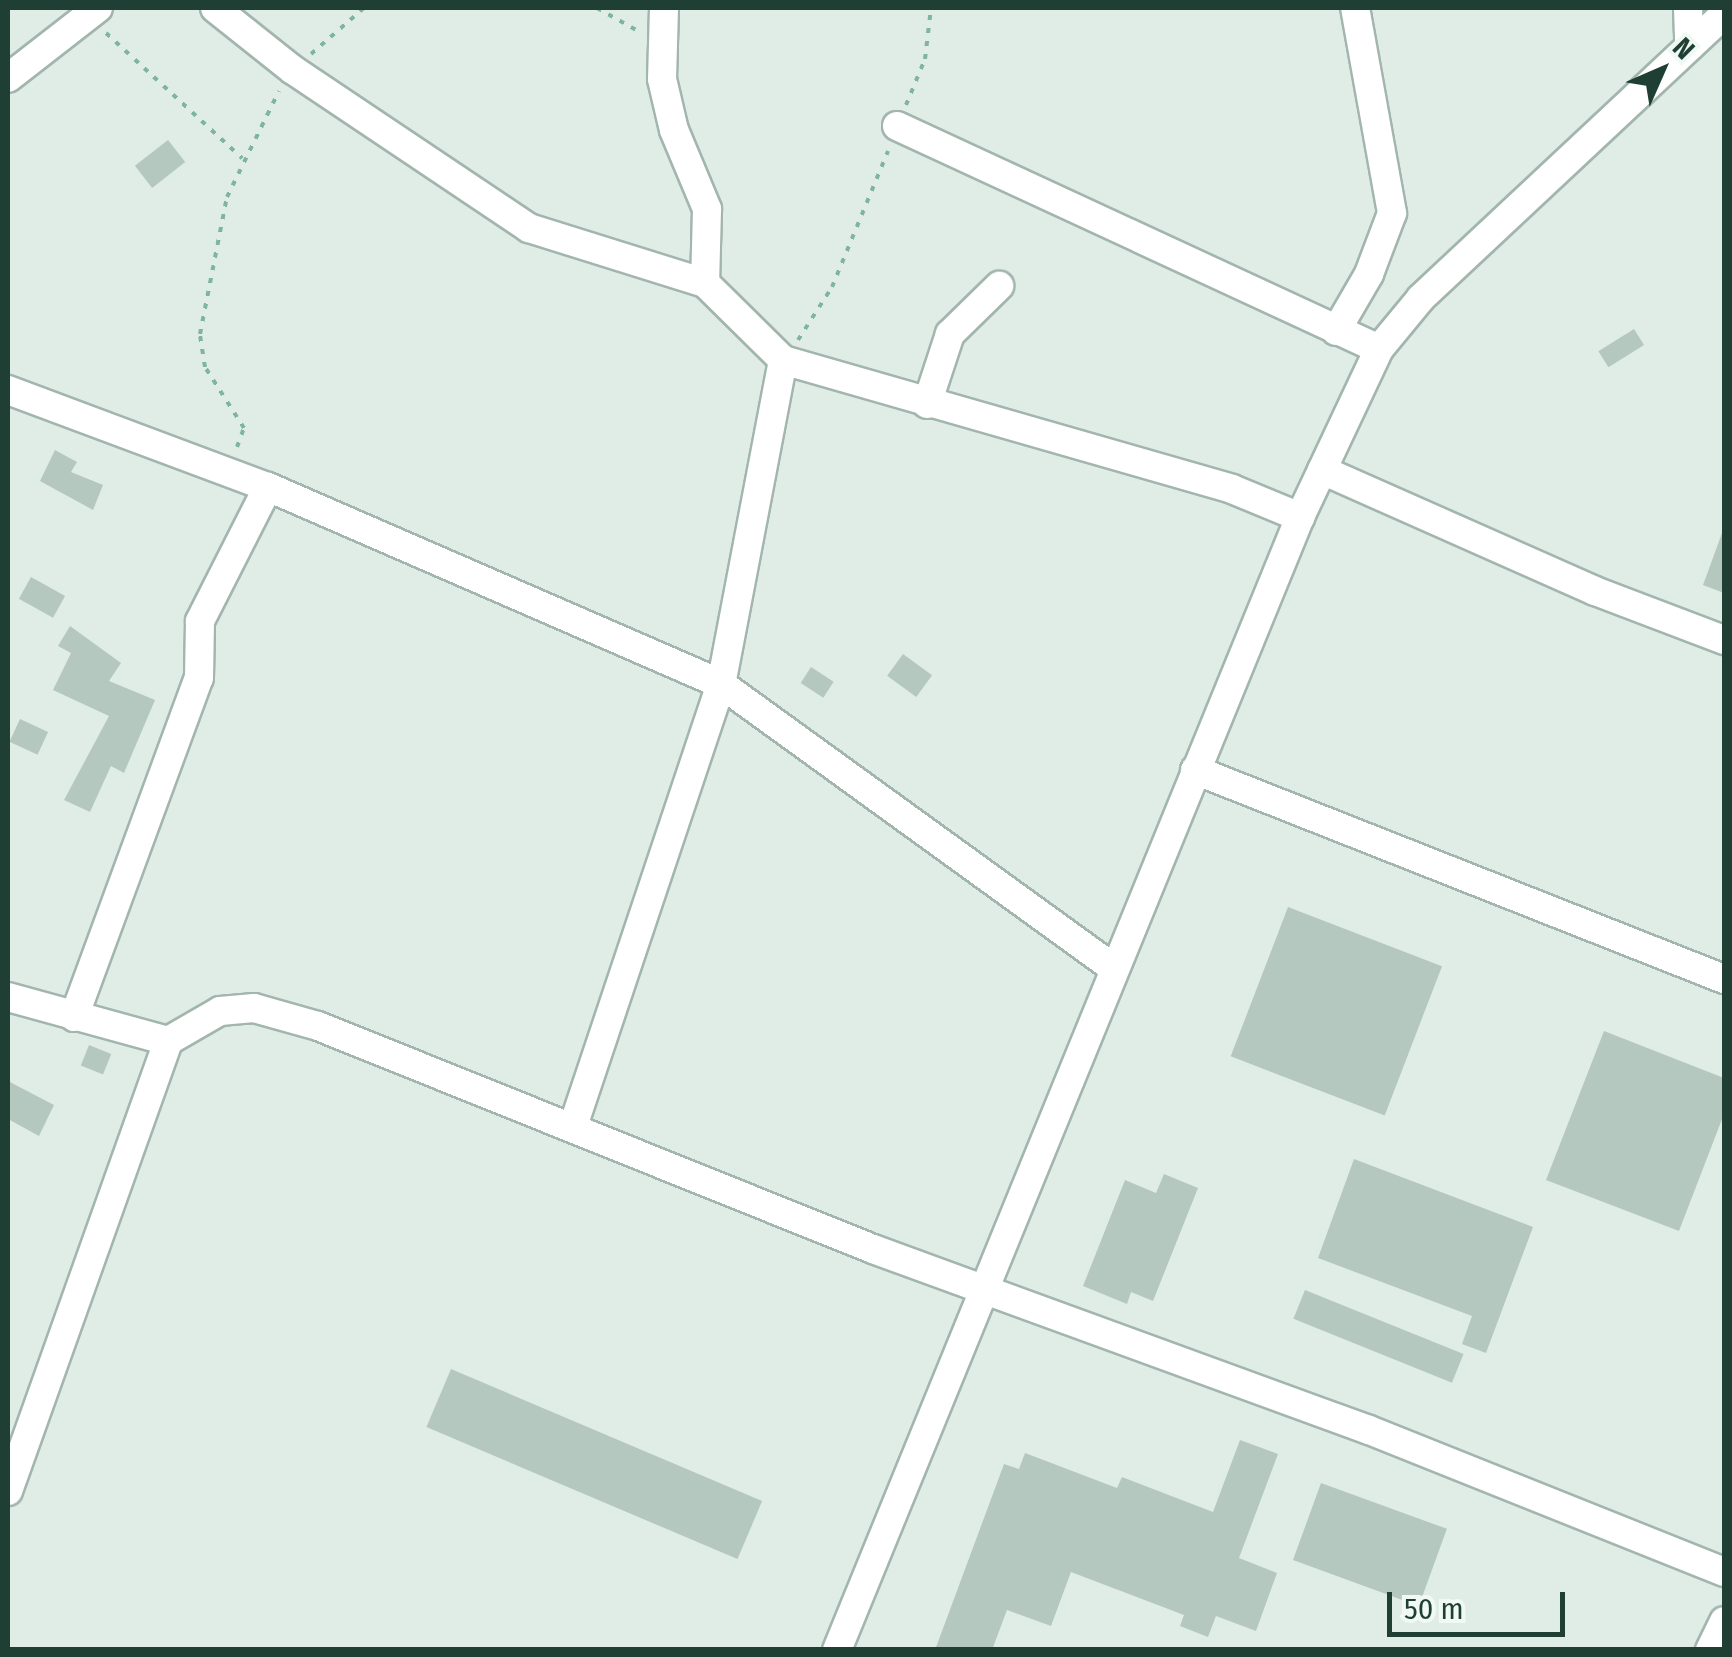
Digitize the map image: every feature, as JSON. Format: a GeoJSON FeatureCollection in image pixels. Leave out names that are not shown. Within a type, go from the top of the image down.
{"type":"FeatureCollection","features":[{"type":"Feature","properties":{"kind":"street"},"geometry":{"type":"LineString","coordinates":[[215,8],[293,70],[529,228],[705,283],[784,360],[927,404],[1232,488],[1300,517]]}},
{"type":"Feature","properties":{"kind":"street"},"geometry":{"type":"LineString","coordinates":[[1336,330],[1369,274],[1392,213],[1355,8]]}},
{"type":"Feature","properties":{"kind":"street"},"geometry":{"type":"LineString","coordinates":[[1688,8],[1689,46]]}},
{"type":"Feature","properties":{"kind":"street"},"geometry":{"type":"LineString","coordinates":[[8,78],[94,10]]}},
{"type":"Feature","properties":{"kind":"street"},"geometry":{"type":"LineString","coordinates":[[837,1650],[1300,517],[1379,349],[1421,298],[1724,14]]}},
{"type":"Feature","properties":{"kind":"street"},"geometry":{"type":"LineString","coordinates":[[663,21],[662,78],[674,130],[707,209],[705,283]]}},
{"type":"Feature","properties":{"kind":"street"},"geometry":{"type":"LineString","coordinates":[[897,126],[1379,349]]}},
{"type":"Feature","properties":{"kind":"street"},"geometry":{"type":"LineString","coordinates":[[927,404],[950,334],[999,286]]}},
{"type":"Feature","properties":{"kind":"street"},"geometry":{"type":"LineString","coordinates":[[573,1127],[720,684],[784,360]]}},
{"type":"Feature","properties":{"kind":"street"},"geometry":{"type":"LineString","coordinates":[[8,390],[268,487],[720,684],[1114,968]]}},
{"type":"Feature","properties":{"kind":"street"},"geometry":{"type":"LineString","coordinates":[[1322,470],[1595,591],[1724,640]]}},
{"type":"Feature","properties":{"kind":"street"},"geometry":{"type":"LineString","coordinates":[[74,1017],[199,678],[200,621],[268,487]]}},
{"type":"Feature","properties":{"kind":"street"},"geometry":{"type":"LineString","coordinates":[[1195,770],[1724,979]]}},
{"type":"Feature","properties":{"kind":"street"},"geometry":{"type":"LineString","coordinates":[[8,997],[168,1041]]}},
{"type":"Feature","properties":{"kind":"street"},"geometry":{"type":"LineString","coordinates":[[8,1491],[168,1041],[220,1011],[254,1008],[394,1054],[984,1288],[1557,1502],[1724,1572]]}},
{"type":"Feature","properties":{"kind":"street"},"geometry":{"type":"LineString","coordinates":[[1710,1650],[1724,1621]]}},
{"type":"Feature","properties":{"kind":"path"},"geometry":{"type":"LineString","coordinates":[[228,471],[244,428],[204,367],[200,334],[216,234],[242,158],[293,70],[364,8]]}},
{"type":"Feature","properties":{"kind":"path"},"geometry":{"type":"LineString","coordinates":[[597,8],[636,30],[663,21]]}},
{"type":"Feature","properties":{"kind":"path"},"geometry":{"type":"LineString","coordinates":[[784,360],[832,286],[925,59],[931,8]]}},
{"type":"Feature","properties":{"kind":"path"},"geometry":{"type":"LineString","coordinates":[[94,10],[134,63],[242,158]]}},
{"type":"Feature","properties":{"kind":"building"},"geometry":{"type":"Polygon","coordinates":[[[168,140],[185,162],[152,188],[135,166],[168,140]]]}},
{"type":"Feature","properties":{"kind":"building"},"geometry":{"type":"Polygon","coordinates":[[[1634,329],[1644,345],[1608,367],[1598,351],[1634,329]]]}},
{"type":"Feature","properties":{"kind":"building"},"geometry":{"type":"Polygon","coordinates":[[[55,450],[77,462],[71,472],[103,485],[93,510],[40,481],[55,450]]]}},
{"type":"Feature","properties":{"kind":"building"},"geometry":{"type":"Polygon","coordinates":[[[1724,533],[1724,593],[1703,585],[1724,533]]]}},
{"type":"Feature","properties":{"kind":"building"},"geometry":{"type":"Polygon","coordinates":[[[31,577],[65,596],[53,618],[19,599],[31,577]]]}},
{"type":"Feature","properties":{"kind":"building"},"geometry":{"type":"Polygon","coordinates":[[[70,626],[121,663],[109,681],[155,700],[124,773],[111,766],[90,812],[64,800],[109,716],[53,690],[71,653],[58,646],[70,626]]]}},
{"type":"Feature","properties":{"kind":"building"},"geometry":{"type":"Polygon","coordinates":[[[903,654],[932,675],[916,697],[887,676],[903,654]]]}},
{"type":"Feature","properties":{"kind":"building"},"geometry":{"type":"Polygon","coordinates":[[[811,667],[834,682],[823,698],[801,683],[811,667]]]}},
{"type":"Feature","properties":{"kind":"building"},"geometry":{"type":"Polygon","coordinates":[[[20,719],[48,732],[38,755],[9,742],[20,719]]]}},
{"type":"Feature","properties":{"kind":"building"},"geometry":{"type":"Polygon","coordinates":[[[1288,907],[1442,966],[1385,1116],[1231,1056],[1288,907]]]}},
{"type":"Feature","properties":{"kind":"building"},"geometry":{"type":"Polygon","coordinates":[[[1604,1031],[1724,1078],[1724,1114],[1679,1231],[1546,1180],[1604,1031]]]}},
{"type":"Feature","properties":{"kind":"building"},"geometry":{"type":"Polygon","coordinates":[[[89,1045],[111,1054],[103,1074],[81,1065],[89,1045]]]}},
{"type":"Feature","properties":{"kind":"building"},"geometry":{"type":"Polygon","coordinates":[[[8,1081],[54,1105],[39,1136],[8,1119],[8,1081]]]}},
{"type":"Feature","properties":{"kind":"building"},"geometry":{"type":"Polygon","coordinates":[[[1354,1159],[1533,1227],[1486,1353],[1462,1344],[1472,1316],[1318,1258],[1354,1159]]]}},
{"type":"Feature","properties":{"kind":"building"},"geometry":{"type":"Polygon","coordinates":[[[1164,1174],[1198,1188],[1153,1301],[1131,1292],[1127,1304],[1083,1286],[1125,1180],[1156,1193],[1164,1174]]]}},
{"type":"Feature","properties":{"kind":"building"},"geometry":{"type":"Polygon","coordinates":[[[1305,1290],[1464,1354],[1452,1383],[1293,1319],[1305,1290]]]}},
{"type":"Feature","properties":{"kind":"building"},"geometry":{"type":"Polygon","coordinates":[[[451,1369],[762,1501],[738,1559],[426,1427],[451,1369]]]}},
{"type":"Feature","properties":{"kind":"building"},"geometry":{"type":"Polygon","coordinates":[[[1240,1440],[1278,1454],[1239,1558],[1277,1573],[1256,1631],[1216,1616],[1208,1637],[1180,1626],[1184,1615],[1071,1572],[1051,1626],[1007,1610],[992,1650],[935,1650],[1004,1464],[1019,1469],[1025,1453],[1117,1488],[1122,1477],[1213,1512],[1240,1440]]]}},
{"type":"Feature","properties":{"kind":"building"},"geometry":{"type":"Polygon","coordinates":[[[1321,1483],[1447,1529],[1419,1606],[1293,1560],[1321,1483]]]}}]}
